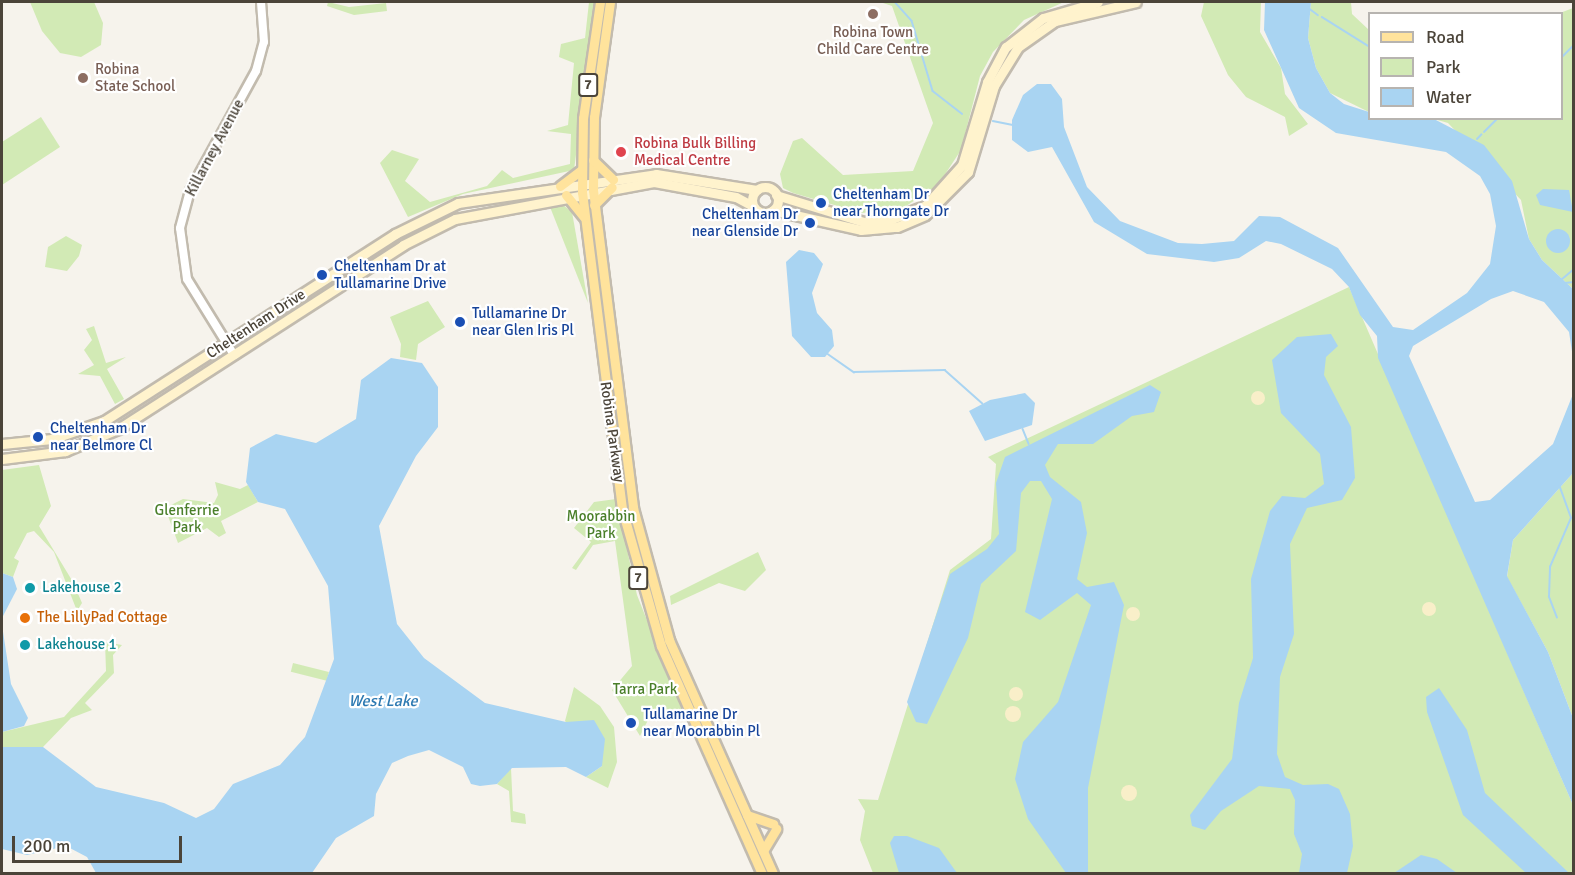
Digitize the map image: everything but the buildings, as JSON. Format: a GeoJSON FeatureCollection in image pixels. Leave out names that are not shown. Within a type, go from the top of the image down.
{"type":"FeatureCollection","features":[{"type":"Feature","properties":{"kind":"main road","name":"Robina Parkway"},"geometry":{"type":"LineString","coordinates":[[600,2],[581,170],[584,217],[632,555],[668,664],[762,873]]}},
{"type":"Feature","properties":{"kind":"main road","name":"Robina Parkway"},"geometry":{"type":"LineString","coordinates":[[610,2],[593,160],[594,205],[642,552],[669,640],[773,873]]}},
{"type":"Feature","properties":{"kind":"main road"},"geometry":{"type":"LineString","coordinates":[[1098,2],[1043,18],[1006,47],[987,82],[958,173],[917,210],[883,221],[855,221],[776,195],[770,188],[757,190],[753,206],[762,213],[773,210],[861,230],[897,226],[925,215],[968,172],[994,86],[1018,47],[1055,21],[1137,2]]}},
{"type":"Feature","properties":{"kind":"main road"},"geometry":{"type":"LineString","coordinates":[[593,160],[612,183],[594,205]]}},
{"type":"Feature","properties":{"kind":"main road"},"geometry":{"type":"LineString","coordinates":[[560,186],[581,170]]}},
{"type":"Feature","properties":{"kind":"main road","name":"Cheltenham Drive"},"geometry":{"type":"LineString","coordinates":[[2,444],[38,442],[88,429],[434,212],[469,200],[560,186],[593,186],[660,174],[757,190]]}},
{"type":"Feature","properties":{"kind":"main road","name":"Cheltenham Drive"},"geometry":{"type":"LineString","coordinates":[[612,183],[661,183],[736,197],[753,206]]}},
{"type":"Feature","properties":{"kind":"main road","name":"Cheltenham Drive"},"geometry":{"type":"LineString","coordinates":[[2,459],[54,453],[101,438],[428,230],[476,213],[566,195],[582,187]]}},
{"type":"Feature","properties":{"kind":"main road"},"geometry":{"type":"LineString","coordinates":[[566,195],[584,217]]}},
{"type":"Feature","properties":{"kind":"main road"},"geometry":{"type":"LineString","coordinates":[[773,210],[776,195]]}},
{"type":"Feature","properties":{"kind":"main road"},"geometry":{"type":"LineString","coordinates":[[747,815],[774,826],[763,851]]}},
{"type":"Feature","properties":{"kind":"street","name":"Killarney Avenue"},"geometry":{"type":"LineString","coordinates":[[234,355],[187,279],[180,228],[190,191],[256,71],[264,42],[261,2]]}},
{"type":"Feature","properties":{"kind":"green space"},"geometry":{"type":"Polygon","coordinates":[[[30,2],[94,2],[103,23],[101,45],[81,57],[60,53],[42,31],[30,2]]]}},
{"type":"Feature","properties":{"kind":"green space"},"geometry":{"type":"Polygon","coordinates":[[[328,2],[349,7],[386,3],[387,11],[354,15],[327,6],[328,2]]]}},
{"type":"Feature","properties":{"kind":"green space"},"geometry":{"type":"Polygon","coordinates":[[[589,2],[596,2],[574,170],[463,194],[408,217],[380,163],[392,150],[419,159],[405,181],[430,202],[487,186],[502,170],[513,178],[570,164],[571,134],[547,131],[568,125],[574,63],[559,57],[561,44],[585,38],[589,2]]]}},
{"type":"Feature","properties":{"kind":"green space"},"geometry":{"type":"Polygon","coordinates":[[[880,2],[1064,2],[1024,20],[993,52],[980,76],[961,150],[938,185],[903,208],[862,213],[793,193],[783,188],[780,174],[793,141],[802,138],[843,175],[913,171],[933,123],[892,6],[880,2]]]}},
{"type":"Feature","properties":{"kind":"green space"},"geometry":{"type":"Polygon","coordinates":[[[1204,2],[1261,2],[1260,32],[1281,68],[1285,94],[1308,124],[1289,136],[1285,117],[1246,97],[1228,75],[1201,16],[1204,2]]]}},
{"type":"Feature","properties":{"kind":"green space"},"geometry":{"type":"Polygon","coordinates":[[[1311,2],[1351,2],[1352,14],[1368,29],[1368,112],[1330,93],[1316,68],[1308,38],[1311,2]]]}},
{"type":"Feature","properties":{"kind":"green space"},"geometry":{"type":"Polygon","coordinates":[[[1573,8],[1573,289],[1542,260],[1529,239],[1521,200],[1448,123],[1438,120],[1563,120],[1563,12],[1573,8]]]}},
{"type":"Feature","properties":{"kind":"green space"},"geometry":{"type":"Polygon","coordinates":[[[41,117],[60,147],[2,185],[2,142],[41,117]]]}},
{"type":"Feature","properties":{"kind":"green space"},"geometry":{"type":"Polygon","coordinates":[[[563,205],[572,212],[588,303],[550,207],[563,205]]]}},
{"type":"Feature","properties":{"kind":"green space"},"geometry":{"type":"Polygon","coordinates":[[[66,236],[82,245],[79,256],[67,271],[45,267],[48,247],[66,236]]]}},
{"type":"Feature","properties":{"kind":"green space"},"geometry":{"type":"Polygon","coordinates":[[[1349,287],[1573,805],[1573,873],[873,873],[860,840],[865,811],[858,799],[878,800],[950,570],[991,539],[996,464],[988,457],[1349,287]]]}},
{"type":"Feature","properties":{"kind":"green space"},"geometry":{"type":"Polygon","coordinates":[[[428,301],[445,327],[418,344],[416,360],[400,357],[401,344],[390,317],[428,301]]]}},
{"type":"Feature","properties":{"kind":"green space"},"geometry":{"type":"Polygon","coordinates":[[[94,326],[106,363],[126,357],[107,369],[124,399],[115,404],[100,376],[78,374],[94,365],[84,350],[92,340],[86,329],[94,326]]]}},
{"type":"Feature","properties":{"kind":"green space"},"geometry":{"type":"Polygon","coordinates":[[[39,465],[51,506],[39,526],[73,582],[82,603],[77,611],[54,552],[34,531],[27,533],[14,558],[19,561],[13,577],[2,573],[2,470],[39,465]]]}},
{"type":"Feature","properties":{"kind":"green space"},"geometry":{"type":"Polygon","coordinates":[[[1573,473],[1573,718],[1548,652],[1507,577],[1513,540],[1573,473]]]}},
{"type":"Feature","properties":{"kind":"green space","name":"Glenferrie Park"},"geometry":{"type":"Polygon","coordinates":[[[215,482],[240,489],[248,485],[258,502],[221,521],[226,533],[219,537],[207,528],[178,543],[165,508],[183,499],[214,503],[218,495],[215,482]]]}},
{"type":"Feature","properties":{"kind":"green space","name":"Tarra Park"},"geometry":{"type":"Polygon","coordinates":[[[616,499],[637,595],[686,719],[649,718],[640,736],[612,690],[632,666],[615,541],[593,545],[576,570],[572,568],[591,542],[574,528],[594,502],[616,499]]]}},
{"type":"Feature","properties":{"kind":"green space"},"geometry":{"type":"Polygon","coordinates":[[[758,552],[766,570],[745,591],[719,583],[671,605],[670,596],[758,552]]]}},
{"type":"Feature","properties":{"kind":"green space"},"geometry":{"type":"Polygon","coordinates":[[[105,642],[122,645],[113,655],[114,673],[85,703],[92,710],[71,718],[43,747],[2,747],[2,732],[64,717],[106,671],[105,642]]]}},
{"type":"Feature","properties":{"kind":"green space"},"geometry":{"type":"Polygon","coordinates":[[[293,663],[329,672],[327,681],[291,672],[293,663]]]}},
{"type":"Feature","properties":{"kind":"green space"},"geometry":{"type":"Polygon","coordinates":[[[574,687],[600,706],[614,727],[617,762],[608,788],[586,777],[602,766],[565,721],[574,687]]]}},
{"type":"Feature","properties":{"kind":"green space"},"geometry":{"type":"Polygon","coordinates":[[[511,768],[513,811],[525,814],[526,824],[511,822],[509,791],[497,784],[511,768]]]}},
{"type":"Feature","properties":{"kind":"sand"},"geometry":{"type":"Polygon","coordinates":[[[1258,391],[1263,393],[1265,398],[1263,403],[1258,405],[1253,403],[1251,398],[1253,393],[1258,391]]]}},
{"type":"Feature","properties":{"kind":"sand"},"geometry":{"type":"Polygon","coordinates":[[[1426,602],[1432,602],[1436,609],[1432,616],[1426,616],[1422,612],[1422,606],[1426,602]]]}},
{"type":"Feature","properties":{"kind":"sand"},"geometry":{"type":"Polygon","coordinates":[[[1130,607],[1136,607],[1140,614],[1136,621],[1130,621],[1126,617],[1126,611],[1130,607]]]}},
{"type":"Feature","properties":{"kind":"sand"},"geometry":{"type":"Polygon","coordinates":[[[1013,687],[1019,687],[1023,694],[1019,701],[1013,701],[1009,697],[1009,691],[1013,687]]]}},
{"type":"Feature","properties":{"kind":"sand"},"geometry":{"type":"Polygon","coordinates":[[[1013,706],[1021,714],[1013,722],[1005,714],[1013,706]]]}},
{"type":"Feature","properties":{"kind":"sand"},"geometry":{"type":"Polygon","coordinates":[[[1129,785],[1137,793],[1129,801],[1121,793],[1129,785]]]}},
{"type":"Feature","properties":{"kind":"water"},"geometry":{"type":"Polygon","coordinates":[[[1265,2],[1311,2],[1308,38],[1316,68],[1330,93],[1344,104],[1368,112],[1368,120],[1436,120],[1484,145],[1512,181],[1529,239],[1542,260],[1573,289],[1573,358],[1569,332],[1544,302],[1513,291],[1491,299],[1413,346],[1409,356],[1475,502],[1490,500],[1553,444],[1573,394],[1573,473],[1513,540],[1507,576],[1548,652],[1573,718],[1573,805],[1378,358],[1377,336],[1360,315],[1349,287],[1332,269],[1281,244],[1266,241],[1239,258],[1214,262],[1147,254],[1094,222],[1052,147],[1028,152],[1012,140],[1012,120],[1023,95],[1037,84],[1051,84],[1062,99],[1064,127],[1087,187],[1120,221],[1178,243],[1202,244],[1234,241],[1259,216],[1280,217],[1338,248],[1393,327],[1413,330],[1467,293],[1490,264],[1496,226],[1490,194],[1480,176],[1446,152],[1336,133],[1299,108],[1264,30],[1265,2]]]}},
{"type":"Feature","properties":{"kind":"water"},"geometry":{"type":"Polygon","coordinates":[[[1543,189],[1569,190],[1573,212],[1540,205],[1536,195],[1543,189]]]}},
{"type":"Feature","properties":{"kind":"water"},"geometry":{"type":"Polygon","coordinates":[[[1558,229],[1563,230],[1569,236],[1569,246],[1563,252],[1558,253],[1553,252],[1547,246],[1546,241],[1547,236],[1553,230],[1558,229]]]}},
{"type":"Feature","properties":{"kind":"water"},"geometry":{"type":"Polygon","coordinates":[[[799,250],[814,253],[823,264],[812,293],[817,313],[832,330],[834,346],[825,357],[811,357],[792,336],[786,262],[799,250]]]}},
{"type":"Feature","properties":{"kind":"water"},"geometry":{"type":"Polygon","coordinates":[[[1331,334],[1338,346],[1326,357],[1324,375],[1351,427],[1355,478],[1342,500],[1307,508],[1290,544],[1294,634],[1280,677],[1277,754],[1285,777],[1303,785],[1328,784],[1339,789],[1350,814],[1353,846],[1347,873],[1299,873],[1302,854],[1294,834],[1295,800],[1290,789],[1259,786],[1221,811],[1205,830],[1192,826],[1190,815],[1232,759],[1239,703],[1253,658],[1251,579],[1270,511],[1282,496],[1305,498],[1324,484],[1320,454],[1281,413],[1272,360],[1297,337],[1331,334]]]}},
{"type":"Feature","properties":{"kind":"water","name":"West Lake"},"geometry":{"type":"Polygon","coordinates":[[[391,358],[422,363],[438,387],[438,427],[416,456],[379,526],[397,624],[424,658],[485,703],[566,722],[594,720],[605,739],[602,766],[586,777],[566,767],[512,768],[497,784],[480,786],[471,784],[463,767],[429,750],[408,756],[392,763],[376,794],[374,816],[336,838],[312,873],[96,873],[87,857],[66,846],[27,855],[2,849],[2,747],[43,747],[96,787],[164,803],[196,818],[214,809],[233,784],[280,765],[305,737],[334,659],[328,586],[285,509],[258,502],[246,482],[250,448],[276,434],[316,443],[356,419],[361,380],[391,358]]]}},
{"type":"Feature","properties":{"kind":"water"},"geometry":{"type":"Polygon","coordinates":[[[1150,385],[1161,392],[1154,412],[1132,416],[1093,444],[1058,444],[1045,465],[1050,477],[1081,502],[1087,533],[1077,579],[1087,587],[1114,582],[1124,605],[1088,788],[1088,873],[1066,873],[1028,819],[1015,779],[1023,742],[1058,702],[1091,605],[1077,593],[1040,620],[1025,612],[1052,499],[1041,481],[1030,481],[1021,493],[1016,551],[981,584],[968,638],[927,724],[916,722],[907,702],[950,574],[987,549],[999,534],[996,483],[1005,457],[1150,385]]]}},
{"type":"Feature","properties":{"kind":"water"},"geometry":{"type":"Polygon","coordinates":[[[1025,393],[1035,403],[1032,425],[985,441],[969,411],[990,400],[1025,393]]]}},
{"type":"Feature","properties":{"kind":"water"},"geometry":{"type":"Polygon","coordinates":[[[2,573],[13,577],[17,589],[2,618],[2,573]]]}},
{"type":"Feature","properties":{"kind":"water"},"geometry":{"type":"Polygon","coordinates":[[[2,625],[11,684],[28,718],[24,726],[2,732],[2,625]]]}},
{"type":"Feature","properties":{"kind":"water"},"geometry":{"type":"Polygon","coordinates":[[[1439,688],[1467,730],[1485,793],[1569,873],[1526,873],[1463,815],[1427,712],[1426,697],[1439,688]]]}},
{"type":"Feature","properties":{"kind":"water"},"geometry":{"type":"Polygon","coordinates":[[[894,836],[907,836],[939,848],[957,873],[899,873],[890,843],[894,836]]]}},
{"type":"Feature","properties":{"kind":"water"},"geometry":{"type":"Polygon","coordinates":[[[1421,855],[1437,859],[1457,873],[1394,873],[1421,855]]]}},
{"type":"Feature","properties":{"kind":"waterway"},"geometry":{"type":"LineString","coordinates":[[895,2],[912,21],[933,91],[962,114]]}},
{"type":"Feature","properties":{"kind":"waterway"},"geometry":{"type":"LineString","coordinates":[[1310,9],[1318,15]]}},
{"type":"Feature","properties":{"kind":"waterway"},"geometry":{"type":"LineString","coordinates":[[1322,17],[1368,46]]}},
{"type":"Feature","properties":{"kind":"waterway"},"geometry":{"type":"LineString","coordinates":[[1563,56],[1574,45]]}},
{"type":"Feature","properties":{"kind":"waterway"},"geometry":{"type":"LineString","coordinates":[[1484,132],[1496,120]]}},
{"type":"Feature","properties":{"kind":"waterway"},"geometry":{"type":"LineString","coordinates":[[993,121],[1013,125]]}},
{"type":"Feature","properties":{"kind":"waterway"},"geometry":{"type":"LineString","coordinates":[[1477,139],[1481,135]]}},
{"type":"Feature","properties":{"kind":"waterway"},"geometry":{"type":"LineString","coordinates":[[1561,280],[1574,269]]}},
{"type":"Feature","properties":{"kind":"waterway"},"geometry":{"type":"LineString","coordinates":[[1565,283],[1574,282]]}},
{"type":"Feature","properties":{"kind":"waterway"},"geometry":{"type":"LineString","coordinates":[[828,354],[854,372],[945,370],[982,403]]}},
{"type":"Feature","properties":{"kind":"waterway"},"geometry":{"type":"LineString","coordinates":[[1023,429],[1029,444]]}},
{"type":"Feature","properties":{"kind":"waterway"},"geometry":{"type":"LineString","coordinates":[[1557,618],[1549,597],[1550,567],[1571,518],[1560,487]]}},
{"type":"Feature","properties":{"kind":"place","name":"Robina Town Child Care Centre"},"geometry":{"type":"Point","coordinates":[873,14]}},
{"type":"Feature","properties":{"kind":"place","name":"Robina State School"},"geometry":{"type":"Point","coordinates":[83,78]}},
{"type":"Feature","properties":{"kind":"place","name":"Robina Bulk Billing Medical Centre"},"geometry":{"type":"Point","coordinates":[621,152]}},
{"type":"Feature","properties":{"kind":"place","name":"Cheltenham Dr near Thorngate Dr"},"geometry":{"type":"Point","coordinates":[821,203]}},
{"type":"Feature","properties":{"kind":"place","name":"Cheltenham Dr near Glenside Dr"},"geometry":{"type":"Point","coordinates":[810,223]}},
{"type":"Feature","properties":{"kind":"place","name":"Cheltenham Dr at Tullamarine Drive"},"geometry":{"type":"Point","coordinates":[322,275]}},
{"type":"Feature","properties":{"kind":"place","name":"Tullamarine Dr near Glen Iris Pl"},"geometry":{"type":"Point","coordinates":[460,322]}},
{"type":"Feature","properties":{"kind":"place","name":"Cheltenham Dr near Belmore Cl"},"geometry":{"type":"Point","coordinates":[38,437]}},
{"type":"Feature","properties":{"kind":"place","name":"Lakehouse 2"},"geometry":{"type":"Point","coordinates":[30,588]}},
{"type":"Feature","properties":{"kind":"place","name":"The LillyPad Cottage"},"geometry":{"type":"Point","coordinates":[25,618]}},
{"type":"Feature","properties":{"kind":"place","name":"Lakehouse 1"},"geometry":{"type":"Point","coordinates":[25,645]}},
{"type":"Feature","properties":{"kind":"place","name":"Tullamarine Dr near Moorabbin Pl"},"geometry":{"type":"Point","coordinates":[631,723]}},
{"type":"Feature","properties":{"kind":"park label","name":"Moorabbin Park"},"geometry":{"type":"Point","coordinates":[601,524]}}]}
